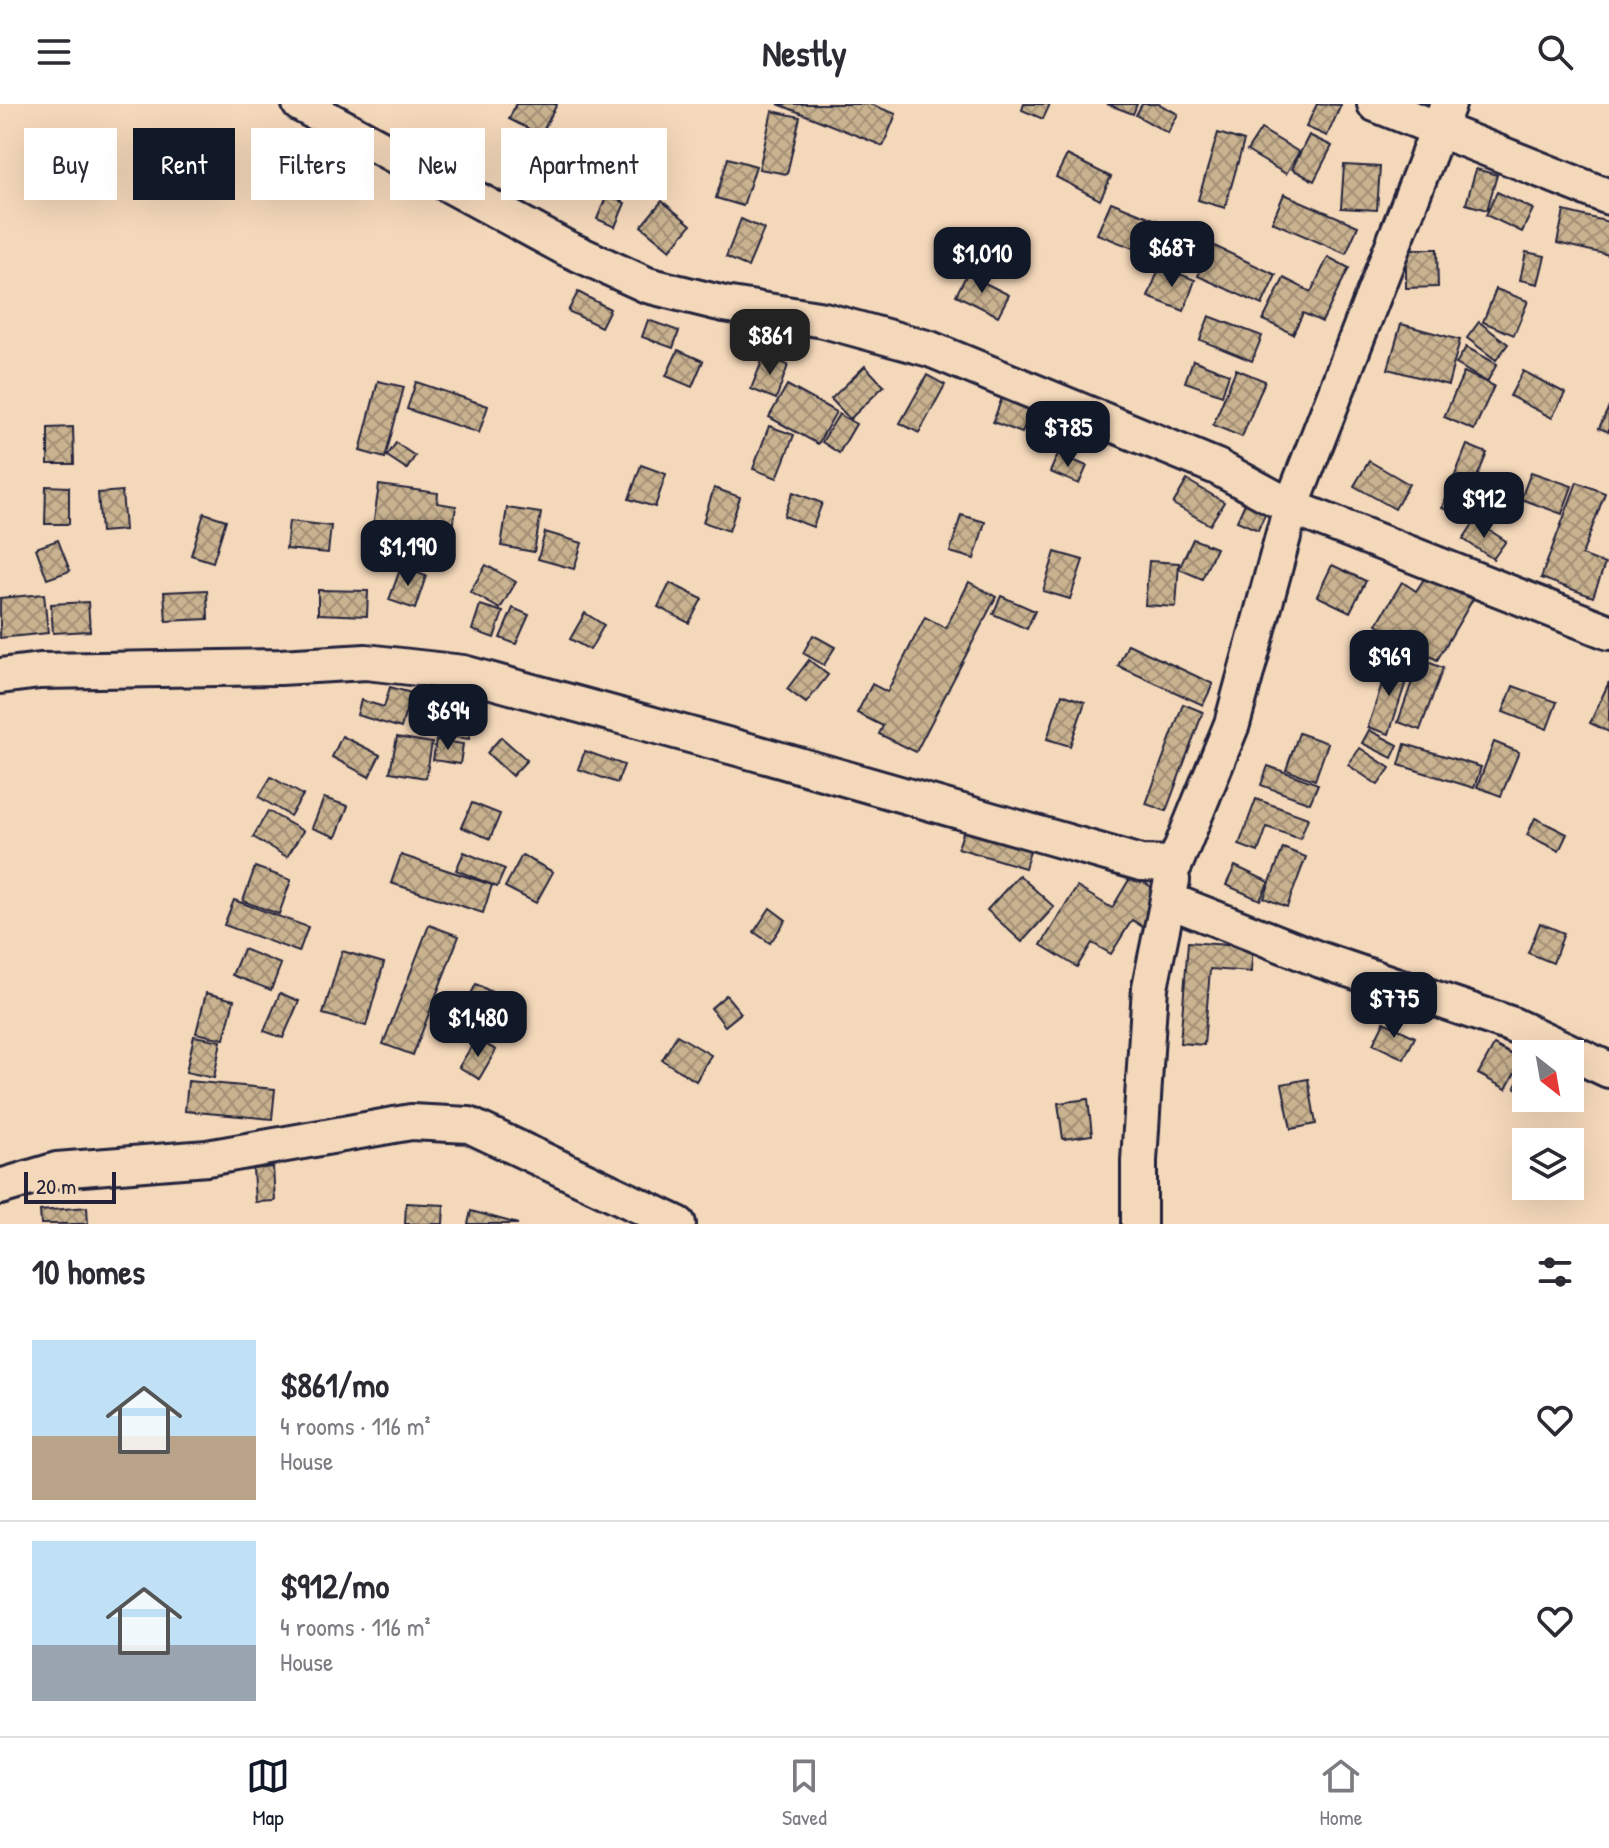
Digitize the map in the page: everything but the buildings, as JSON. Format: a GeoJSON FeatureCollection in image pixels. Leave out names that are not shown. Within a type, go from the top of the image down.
{"type":"FeatureCollection","features":[{"type":"Feature","properties":{"kind":"street"},"geometry":{"type":"LineString","coordinates":[[300,104],[554,242],[647,285],[724,304],[824,320],[930,349],[1217,467],[1291,507],[1609,632]]}},
{"type":"Feature","properties":{"kind":"street"},"geometry":{"type":"LineString","coordinates":[[1375,104],[1443,116],[1609,197]]}},
{"type":"Feature","properties":{"kind":"street"},"geometry":{"type":"LineString","coordinates":[[1139,1224],[1139,1161],[1150,987],[1175,864],[1232,724],[1291,507],[1443,116]]}},
{"type":"Feature","properties":{"kind":"street"},"geometry":{"type":"LineString","coordinates":[[0,676],[40,671],[280,667],[366,662],[463,673],[786,761],[1141,863],[1175,864]]}},
{"type":"Feature","properties":{"kind":"street"},"geometry":{"type":"LineString","coordinates":[[1168,900],[1318,959],[1510,1024],[1609,1070]]}},
{"type":"Feature","properties":{"kind":"street"},"geometry":{"type":"LineString","coordinates":[[0,1187],[57,1170],[207,1158],[411,1122],[469,1125],[678,1224]]}}]}
